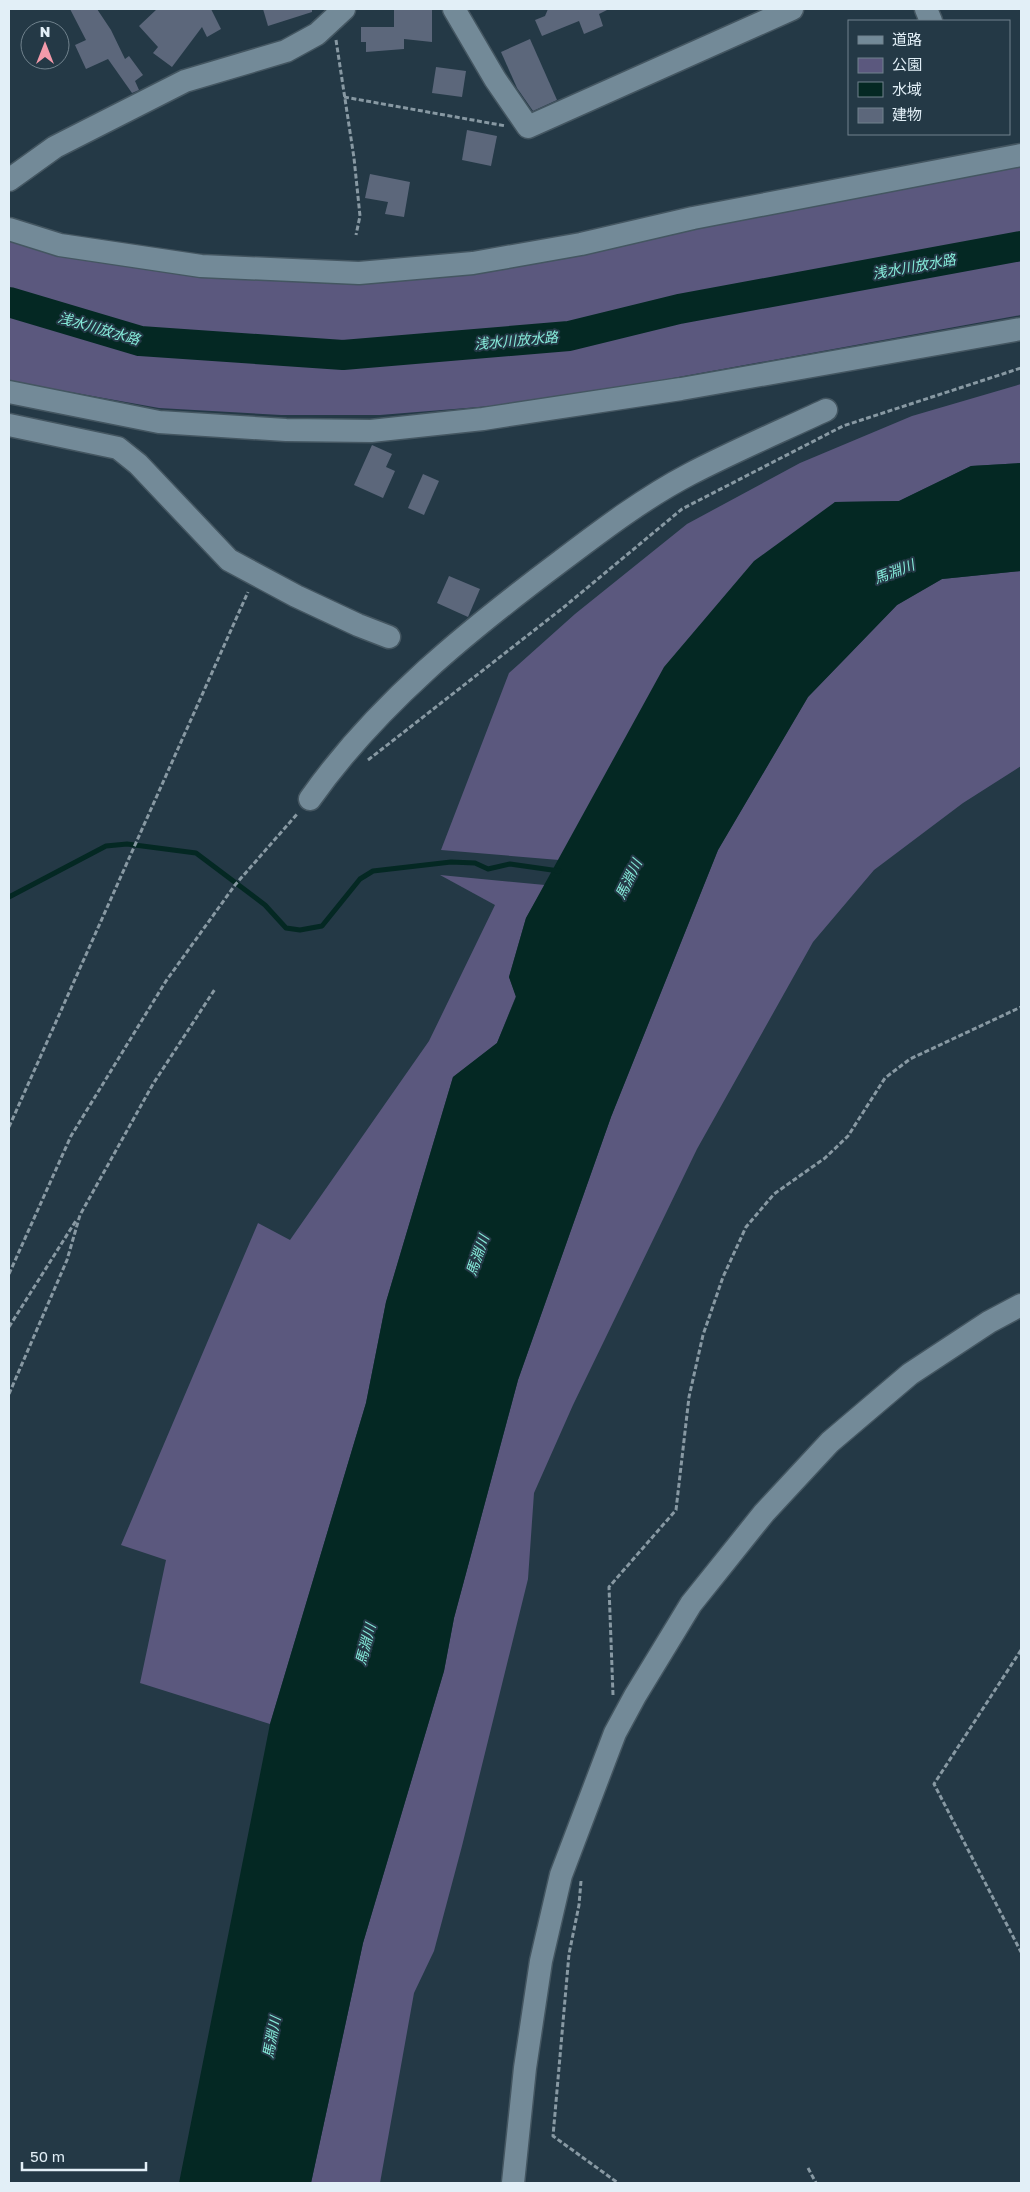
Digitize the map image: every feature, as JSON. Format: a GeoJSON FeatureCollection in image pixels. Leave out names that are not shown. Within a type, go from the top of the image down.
{"type":"FeatureCollection","features":[{"type":"Feature","properties":{"kind":"street"},"geometry":{"type":"LineString","coordinates":[[454,9],[495,79],[528,127],[792,9]]}},
{"type":"Feature","properties":{"kind":"street"},"geometry":{"type":"LineString","coordinates":[[9,180],[55,147],[185,81],[286,50],[317,34],[333,15]]}},
{"type":"Feature","properties":{"kind":"street"},"geometry":{"type":"LineString","coordinates":[[9,229],[60,244],[201,266],[359,273],[473,263],[581,244],[693,218],[1021,155]]}},
{"type":"Feature","properties":{"kind":"street"},"geometry":{"type":"LineString","coordinates":[[9,392],[159,422],[286,430],[371,431],[483,419],[672,391],[1021,329]]}},
{"type":"Feature","properties":{"kind":"street"},"geometry":{"type":"LineString","coordinates":[[310,799],[332,767],[396,697],[512,597],[610,524],[689,474],[826,410]]}},
{"type":"Feature","properties":{"kind":"street"},"geometry":{"type":"LineString","coordinates":[[9,425],[118,448],[138,464],[229,560],[255,575],[358,625],[389,637]]}},
{"type":"Feature","properties":{"kind":"street"},"geometry":{"type":"LineString","coordinates":[[513,2183],[525,2068],[540,1960],[561,1875],[615,1733],[635,1696],[691,1604],[764,1513],[830,1442],[910,1374],[990,1322],[1021,1305]]}},
{"type":"Feature","properties":{"kind":"path"},"geometry":{"type":"LineString","coordinates":[[333,15],[354,158],[360,216],[356,235]]}},
{"type":"Feature","properties":{"kind":"path"},"geometry":{"type":"LineString","coordinates":[[344,97],[473,121],[516,128],[528,127]]}},
{"type":"Feature","properties":{"kind":"path"},"geometry":{"type":"LineString","coordinates":[[367,760],[564,607],[682,509],[843,426],[1021,368]]}},
{"type":"Feature","properties":{"kind":"path"},"geometry":{"type":"LineString","coordinates":[[9,1127],[255,575]]}},
{"type":"Feature","properties":{"kind":"path"},"geometry":{"type":"LineString","coordinates":[[9,1274],[71,1136],[166,980],[235,885],[310,799]]}},
{"type":"Feature","properties":{"kind":"path"},"geometry":{"type":"LineString","coordinates":[[9,1327],[80,1215],[153,1084],[215,988]]}},
{"type":"Feature","properties":{"kind":"path"},"geometry":{"type":"LineString","coordinates":[[614,1704],[609,1587],[676,1510],[690,1397],[703,1335],[722,1278],[746,1227],[774,1194],[825,1158],[848,1136],[885,1078],[910,1059],[1021,1007]]}},
{"type":"Feature","properties":{"kind":"path"},"geometry":{"type":"LineString","coordinates":[[9,1394],[67,1260],[80,1215]]}},
{"type":"Feature","properties":{"kind":"path"},"geometry":{"type":"LineString","coordinates":[[1021,1650],[934,1784],[1021,1952]]}},
{"type":"Feature","properties":{"kind":"path"},"geometry":{"type":"LineString","coordinates":[[582,1876],[579,1904],[569,1954],[553,2136],[618,2183]]}},
{"type":"Feature","properties":{"kind":"path"},"geometry":{"type":"LineString","coordinates":[[808,2168],[816,2183]]}},
{"type":"Feature","properties":{"kind":"green space"},"geometry":{"type":"Polygon","coordinates":[[[1021,162],[1021,315],[541,402],[380,415],[281,415],[159,408],[9,381],[9,235],[357,278],[1021,162]]]}},
{"type":"Feature","properties":{"kind":"green space"},"geometry":{"type":"Polygon","coordinates":[[[1021,384],[1021,463],[971,466],[899,501],[835,502],[578,826],[559,860],[441,850],[509,673],[575,614],[687,524],[800,463],[912,416],[1021,384]]]}},
{"type":"Feature","properties":{"kind":"green space"},"geometry":{"type":"Polygon","coordinates":[[[1021,571],[1021,766],[963,803],[874,870],[813,942],[697,1149],[573,1405],[534,1493],[528,1579],[434,1951],[414,1993],[380,2183],[311,2183],[363,1943],[444,1671],[454,1618],[518,1380],[611,1117],[718,850],[808,697],[897,605],[942,579],[1021,571]]]}},
{"type":"Feature","properties":{"kind":"green space"},"geometry":{"type":"Polygon","coordinates":[[[440,875],[545,885],[526,918],[509,977],[516,996],[497,1043],[453,1077],[386,1302],[366,1403],[270,1724],[140,1683],[166,1560],[121,1545],[258,1223],[290,1240],[429,1041],[495,905],[440,875]]]}},
{"type":"Feature","properties":{"kind":"water","name":"馬淵川"},"geometry":{"type":"Polygon","coordinates":[[[1021,463],[1021,571],[942,579],[897,605],[808,697],[718,850],[611,1117],[518,1380],[454,1618],[444,1671],[363,1943],[311,2183],[179,2183],[270,1724],[366,1403],[386,1302],[453,1077],[497,1043],[516,997],[509,977],[526,918],[664,667],[754,561],[835,502],[899,501],[971,466],[1021,463]]]}},
{"type":"Feature","properties":{"kind":"building"},"geometry":{"type":"Polygon","coordinates":[[[70,9],[97,9],[111,30],[125,59],[129,56],[143,75],[135,81],[139,90],[132,93],[108,59],[86,69],[75,45],[86,40],[70,9]]]}},
{"type":"Feature","properties":{"kind":"building"},"geometry":{"type":"Polygon","coordinates":[[[157,9],[211,9],[221,29],[207,37],[202,27],[172,67],[153,53],[158,47],[139,26],[157,9]]]}},
{"type":"Feature","properties":{"kind":"building"},"geometry":{"type":"Polygon","coordinates":[[[263,9],[312,9],[312,12],[268,26],[263,9]]]}},
{"type":"Feature","properties":{"kind":"building"},"geometry":{"type":"Polygon","coordinates":[[[394,9],[432,9],[432,42],[404,39],[404,49],[366,52],[366,42],[361,42],[361,27],[394,27],[394,9]]]}},
{"type":"Feature","properties":{"kind":"building"},"geometry":{"type":"Polygon","coordinates":[[[548,9],[609,9],[599,14],[603,26],[584,34],[579,21],[542,36],[535,20],[545,16],[548,9]]]}},
{"type":"Feature","properties":{"kind":"building"},"geometry":{"type":"Polygon","coordinates":[[[530,39],[557,100],[533,111],[517,88],[501,52],[530,39]]]}},
{"type":"Feature","properties":{"kind":"building"},"geometry":{"type":"Polygon","coordinates":[[[436,67],[466,71],[462,97],[432,93],[436,67]]]}},
{"type":"Feature","properties":{"kind":"building"},"geometry":{"type":"Polygon","coordinates":[[[467,130],[497,136],[491,166],[462,160],[467,130]]]}},
{"type":"Feature","properties":{"kind":"building"},"geometry":{"type":"Polygon","coordinates":[[[370,174],[410,182],[404,217],[385,214],[388,202],[365,198],[370,174]]]}},
{"type":"Feature","properties":{"kind":"building"},"geometry":{"type":"Polygon","coordinates":[[[372,445],[392,454],[386,467],[395,471],[383,498],[354,485],[372,445]]]}},
{"type":"Feature","properties":{"kind":"building"},"geometry":{"type":"Polygon","coordinates":[[[423,474],[439,481],[424,515],[408,508],[423,474]]]}},
{"type":"Feature","properties":{"kind":"building"},"geometry":{"type":"Polygon","coordinates":[[[449,576],[480,589],[468,617],[437,603],[449,576]]]}},
{"type":"Feature","properties":{"kind":"waterway","name":"浅水川放水路"},"geometry":{"type":"LineString","coordinates":[[9,302],[140,341],[343,355],[569,336],[679,309],[1021,246]]}},
{"type":"Feature","properties":{"kind":"waterway"},"geometry":{"type":"LineString","coordinates":[[9,897],[106,846],[127,844],[196,853],[265,905],[286,928],[300,930],[322,926],[360,879],[373,871],[451,862],[475,863],[488,869],[510,864],[559,871]]}}]}
